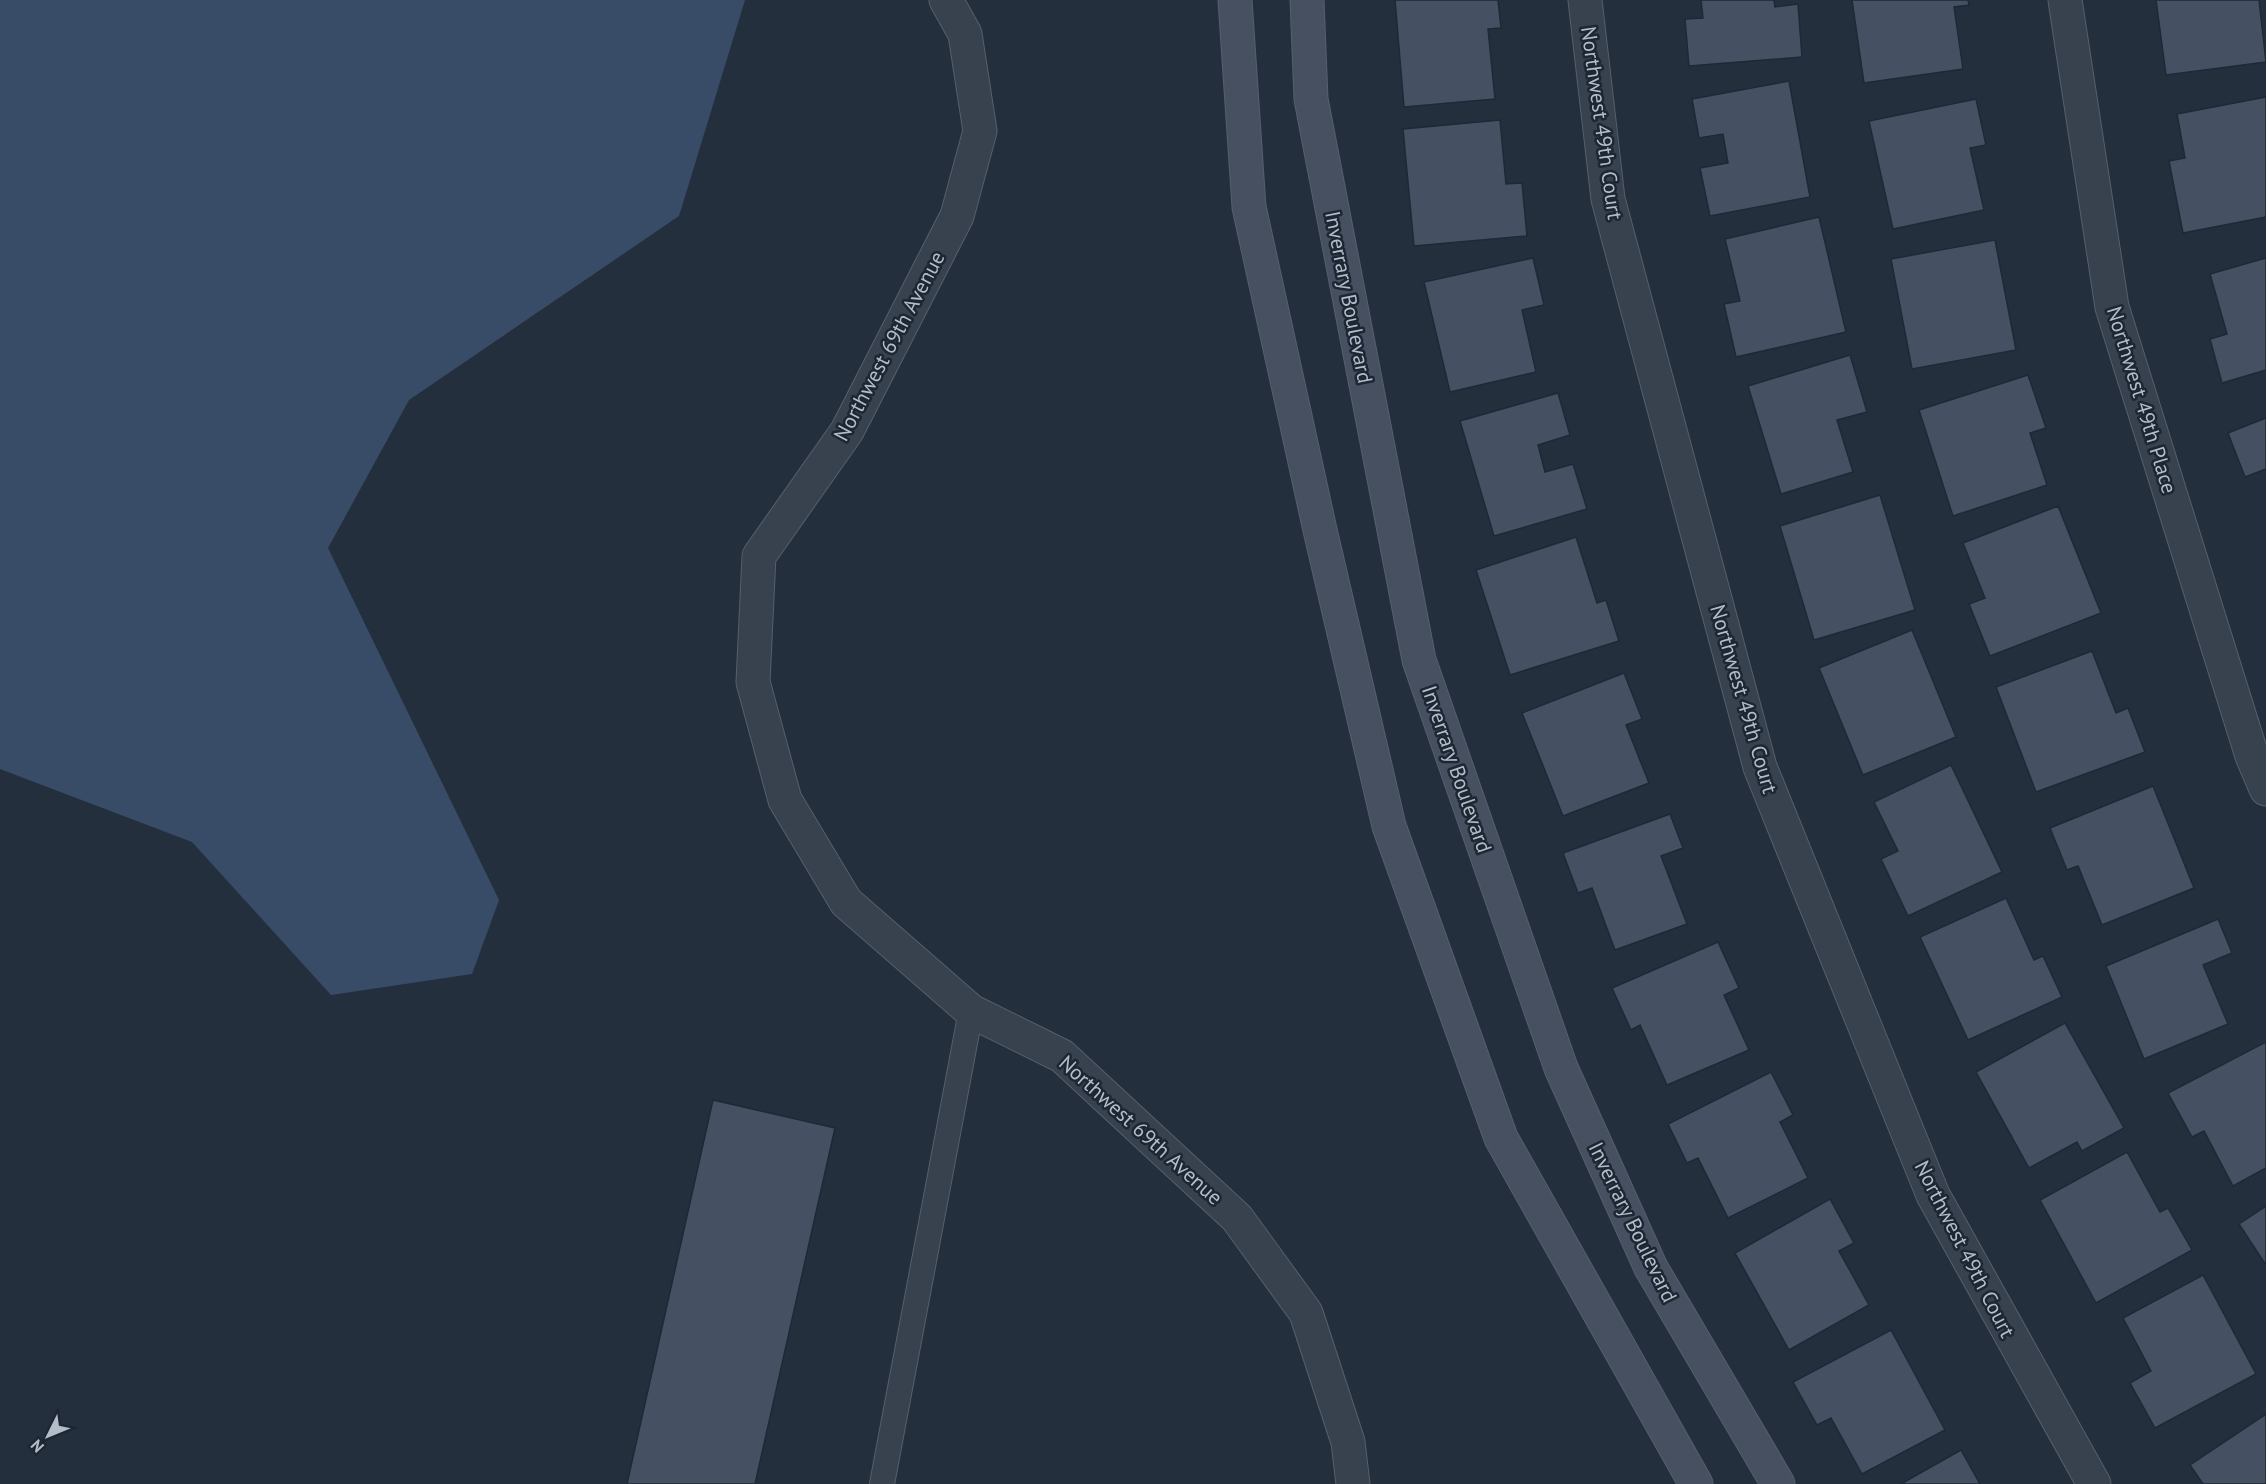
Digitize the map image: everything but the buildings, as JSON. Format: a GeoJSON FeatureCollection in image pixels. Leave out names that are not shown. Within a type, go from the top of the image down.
{"type":"FeatureCollection","features":[{"type":"Feature","properties":{"kind":"street","name":"Northwest 69th Avenue"},"geometry":{"type":"LineString","coordinates":[[946,0],[965,34],[980,131],[957,216],[847,431],[759,556],[753,682],[785,800],[846,902],[970,1011],[1062,1056],[1237,1218],[1306,1313],[1348,1442],[1353,1484]]}},
{"type":"Feature","properties":{"kind":"street"},"geometry":{"type":"LineString","coordinates":[[1235,0],[1249,207],[1320,531],[1389,826],[1501,1138],[1696,1484]]}},
{"type":"Feature","properties":{"kind":"street","name":"Inverrary Boulevard"},"geometry":{"type":"LineString","coordinates":[[1306,0],[1311,99],[1419,660],[1561,1068],[1651,1268],[1778,1484]]}},
{"type":"Feature","properties":{"kind":"street","name":"Northwest 49th Court"},"geometry":{"type":"LineString","coordinates":[[1585,0],[1608,199],[1760,767],[1933,1196],[2094,1484]]}},
{"type":"Feature","properties":{"kind":"street","name":"Northwest 49th Place"},"geometry":{"type":"LineString","coordinates":[[2065,0],[2112,307],[2252,756],[2266,789]]}},
{"type":"Feature","properties":{"kind":"lane"},"geometry":{"type":"LineString","coordinates":[[882,1484],[970,1011]]}},
{"type":"Feature","properties":{"kind":"water"},"geometry":{"type":"Polygon","coordinates":[[[0,0],[745,0],[679,216],[409,400],[328,548],[499,900],[472,974],[331,995],[192,842],[0,769],[0,0]]]}}]}
